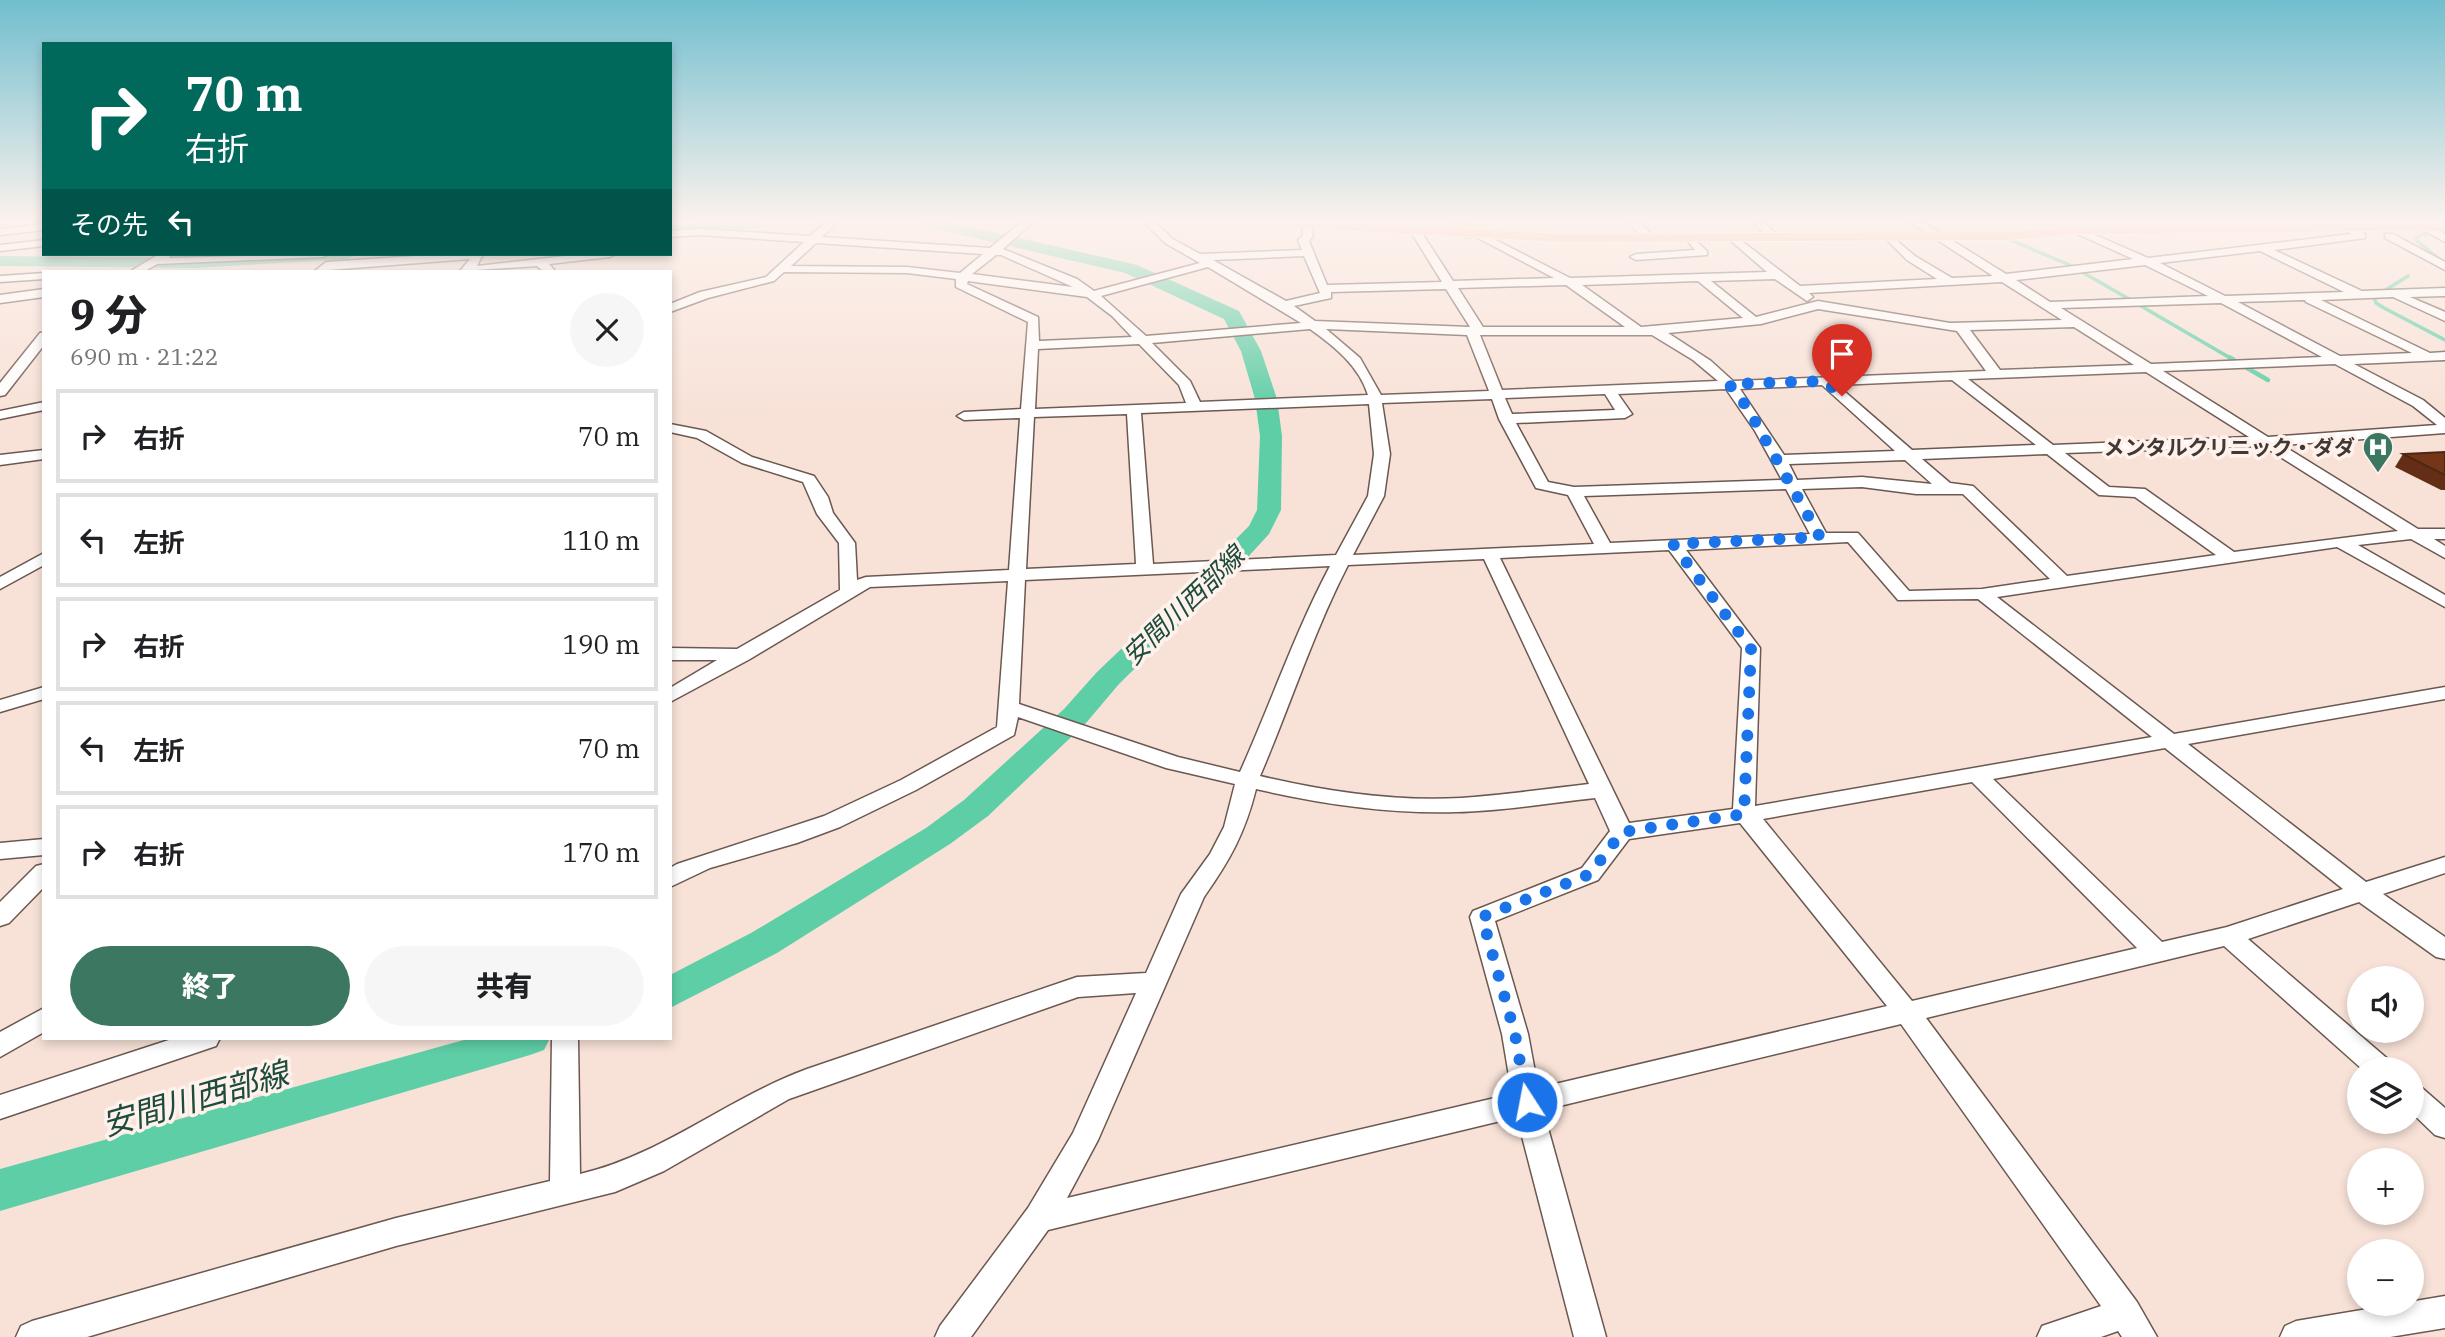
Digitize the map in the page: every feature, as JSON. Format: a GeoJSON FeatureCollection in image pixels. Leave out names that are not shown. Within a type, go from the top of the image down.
{"type":"FeatureCollection","features":[{"type":"Feature","properties":{"kind":"street"},"geometry":{"type":"LineString","coordinates":[[672,308],[704,295],[747,285]]}},
{"type":"Feature","properties":{"kind":"street"},"geometry":{"type":"LineString","coordinates":[[672,878],[688,866],[779,843],[889,797],[1007,730],[1015,574],[1034,320],[961,285]]}},
{"type":"Feature","properties":{"kind":"street"},"geometry":{"type":"LineString","coordinates":[[1034,285],[1079,290],[1093,295],[1129,285]]}},
{"type":"Feature","properties":{"kind":"street"},"geometry":{"type":"LineString","coordinates":[[1079,285],[1143,339],[1185,384],[1195,408]]}},
{"type":"Feature","properties":{"kind":"street"},"geometry":{"type":"LineString","coordinates":[[951,1337],[1039,1218],[1084,1140],[1137,1027],[1193,894],[1219,858],[1235,827],[1247,781],[1284,696],[1312,617],[1376,496],[1381,476],[1382,454],[1375,399],[1355,361],[1315,325],[1250,285]]}},
{"type":"Feature","properties":{"kind":"street"},"geometry":{"type":"LineString","coordinates":[[1284,305],[1327,296],[1321,285]]}},
{"type":"Feature","properties":{"kind":"street"},"geometry":{"type":"LineString","coordinates":[[1323,289],[1467,285]]}},
{"type":"Feature","properties":{"kind":"street"},"geometry":{"type":"LineString","coordinates":[[1574,285],[1638,331]]}},
{"type":"Feature","properties":{"kind":"street"},"geometry":{"type":"LineString","coordinates":[[1710,285],[1754,321]]}},
{"type":"Feature","properties":{"kind":"street"},"geometry":{"type":"LineString","coordinates":[[1790,285],[1818,305],[1912,322],[1961,327],[2077,323]]}},
{"type":"Feature","properties":{"kind":"street"},"geometry":{"type":"LineString","coordinates":[[1796,290],[1885,285]]}},
{"type":"Feature","properties":{"kind":"street"},"geometry":{"type":"LineString","coordinates":[[2019,285],[2445,553]]}},
{"type":"Feature","properties":{"kind":"street"},"geometry":{"type":"LineString","coordinates":[[2196,285],[2418,403],[2445,427]]}},
{"type":"Feature","properties":{"kind":"street"},"geometry":{"type":"LineString","coordinates":[[2341,285],[2361,295]]}},
{"type":"Feature","properties":{"kind":"street"},"geometry":{"type":"LineString","coordinates":[[1449,286],[1475,331],[1506,419],[1542,485],[1573,492],[1862,482],[1916,489],[1967,489],[2062,581]]}},
{"type":"Feature","properties":{"kind":"street"},"geometry":{"type":"LineString","coordinates":[[2051,305],[2445,292]]}},
{"type":"Feature","properties":{"kind":"street"},"geometry":{"type":"LineString","coordinates":[[0,299],[42,293]]}},
{"type":"Feature","properties":{"kind":"street"},"geometry":{"type":"LineString","coordinates":[[2394,294],[2445,317]]}},
{"type":"Feature","properties":{"kind":"street"},"geometry":{"type":"LineString","coordinates":[[2307,297],[2429,357]]}},
{"type":"Feature","properties":{"kind":"street"},"geometry":{"type":"LineString","coordinates":[[1032,345],[1315,325],[1475,331],[1655,331],[1754,321],[1818,305]]}},
{"type":"Feature","properties":{"kind":"street"},"geometry":{"type":"LineString","coordinates":[[1961,327],[1995,373]]}},
{"type":"Feature","properties":{"kind":"street"},"geometry":{"type":"LineString","coordinates":[[1655,331],[1719,374],[1729,384],[1747,407],[1820,537]]}},
{"type":"Feature","properties":{"kind":"street"},"geometry":{"type":"LineString","coordinates":[[0,392],[42,339]]}},
{"type":"Feature","properties":{"kind":"street"},"geometry":{"type":"LineString","coordinates":[[964,415],[1195,408],[1497,393],[2445,356]]}},
{"type":"Feature","properties":{"kind":"street"},"geometry":{"type":"LineString","coordinates":[[1954,375],[2105,492],[2139,492],[2231,558]]}},
{"type":"Feature","properties":{"kind":"street"},"geometry":{"type":"LineString","coordinates":[[1825,381],[1946,488]]}},
{"type":"Feature","properties":{"kind":"street"},"geometry":{"type":"LineString","coordinates":[[1506,419],[1625,414],[1608,389]]}},
{"type":"Feature","properties":{"kind":"street"},"geometry":{"type":"LineString","coordinates":[[0,415],[42,406]]}},
{"type":"Feature","properties":{"kind":"street"},"geometry":{"type":"LineString","coordinates":[[1134,410],[1145,568]]}},
{"type":"Feature","properties":{"kind":"street"},"geometry":{"type":"LineString","coordinates":[[1777,460],[1910,457],[2388,435],[2445,427]]}},
{"type":"Feature","properties":{"kind":"street"},"geometry":{"type":"LineString","coordinates":[[672,428],[701,434],[747,460],[809,479],[820,497],[825,514],[846,542],[849,594]]}},
{"type":"Feature","properties":{"kind":"street"},"geometry":{"type":"LineString","coordinates":[[0,460],[42,454]]}},
{"type":"Feature","properties":{"kind":"street"},"geometry":{"type":"LineString","coordinates":[[1573,492],[1604,547]]}},
{"type":"Feature","properties":{"kind":"street"},"geometry":{"type":"LineString","coordinates":[[672,695],[866,582],[884,580],[1852,537],[1904,596],[1982,594],[2340,542],[2411,534],[2445,534]]}},
{"type":"Feature","properties":{"kind":"street"},"geometry":{"type":"LineString","coordinates":[[2340,542],[2445,602]]}},
{"type":"Feature","properties":{"kind":"street"},"geometry":{"type":"LineString","coordinates":[[1673,544],[1751,649],[1744,814]]}},
{"type":"Feature","properties":{"kind":"street"},"geometry":{"type":"LineString","coordinates":[[1489,552],[1622,832]]}},
{"type":"Feature","properties":{"kind":"street"},"geometry":{"type":"LineString","coordinates":[[2,581],[42,559]]}},
{"type":"Feature","properties":{"kind":"street"},"geometry":{"type":"LineString","coordinates":[[1982,594],[2364,892],[2445,950]]}},
{"type":"Feature","properties":{"kind":"street"},"geometry":{"type":"LineString","coordinates":[[672,654],[744,655]]}},
{"type":"Feature","properties":{"kind":"street"},"geometry":{"type":"LineString","coordinates":[[1590,1337],[1527,1102],[1515,1034],[1482,917],[1590,874],[1622,832],[1744,814],[2445,693]]}},
{"type":"Feature","properties":{"kind":"street"},"geometry":{"type":"LineString","coordinates":[[0,705],[42,694]]}},
{"type":"Feature","properties":{"kind":"street"},"geometry":{"type":"LineString","coordinates":[[1007,707],[1173,763],[1303,793],[1419,806],[1460,805],[1603,790]]}},
{"type":"Feature","properties":{"kind":"street"},"geometry":{"type":"LineString","coordinates":[[1975,773],[2158,954]]}},
{"type":"Feature","properties":{"kind":"street"},"geometry":{"type":"LineString","coordinates":[[1744,814],[1755,824],[1907,1013],[2134,1325],[2053,1337]]}},
{"type":"Feature","properties":{"kind":"street"},"geometry":{"type":"LineString","coordinates":[[0,851],[42,847]]}},
{"type":"Feature","properties":{"kind":"street"},"geometry":{"type":"LineString","coordinates":[[1039,1218],[2158,954],[2228,936],[2445,865]]}},
{"type":"Feature","properties":{"kind":"street"},"geometry":{"type":"LineString","coordinates":[[0,917],[42,874]]}},
{"type":"Feature","properties":{"kind":"street"},"geometry":{"type":"LineString","coordinates":[[2228,936],[2366,1057]]}},
{"type":"Feature","properties":{"kind":"street"},"geometry":{"type":"LineString","coordinates":[[32,1337],[396,1232],[615,1179],[654,1162],[779,1091],[817,1077],[1077,987],[1154,982]]}},
{"type":"Feature","properties":{"kind":"street"},"geometry":{"type":"LineString","coordinates":[[0,1046],[42,1019]]}},
{"type":"Feature","properties":{"kind":"street"},"geometry":{"type":"LineString","coordinates":[[0,1107],[201,1040]]}},
{"type":"Feature","properties":{"kind":"street"},"geometry":{"type":"LineString","coordinates":[[565,1040],[565,1193]]}},
{"type":"Feature","properties":{"kind":"street"},"geometry":{"type":"LineString","coordinates":[[2424,1108],[2445,1126]]}},
{"type":"Feature","properties":{"kind":"street"},"geometry":{"type":"LineString","coordinates":[[2296,1337],[2445,1312]]}},
{"type":"Feature","properties":{"kind":"building"},"geometry":{"type":"Polygon","coordinates":[[[2445,452],[2445,475],[2403,454],[2445,452]]]}},
{"type":"Feature","properties":{"kind":"waterway","name":"安間川西部線"},"geometry":{"type":"LineString","coordinates":[[672,992],[764,943],[938,836],[976,808],[1075,716],[1108,678],[1260,529],[1269,510],[1271,436],[1266,399],[1251,351],[1232,315],[1167,285]]}},
{"type":"Feature","properties":{"kind":"waterway"},"geometry":{"type":"LineString","coordinates":[[2105,285],[2129,299]]}},
{"type":"Feature","properties":{"kind":"waterway"},"geometry":{"type":"LineString","coordinates":[[2384,291],[2393,285]]}},
{"type":"Feature","properties":{"kind":"waterway"},"geometry":{"type":"LineString","coordinates":[[2374,297],[2376,303],[2384,308],[2445,340]]}},
{"type":"Feature","properties":{"kind":"waterway"},"geometry":{"type":"LineString","coordinates":[[2141,306],[2232,359]]}},
{"type":"Feature","properties":{"kind":"waterway"},"geometry":{"type":"LineString","coordinates":[[2229,357],[2234,360]]}},
{"type":"Feature","properties":{"kind":"waterway"},"geometry":{"type":"LineString","coordinates":[[2247,368],[2268,380]]}},
{"type":"Feature","properties":{"kind":"waterway","name":"安間川西部線"},"geometry":{"type":"LineString","coordinates":[[0,1190],[523,1040]]}},
{"type":"Feature","properties":{"kind":"place","name":"メンタルクリニック・ダダ"},"geometry":{"type":"Point","coordinates":[2378,474]}},
{"type":"Feature","properties":{"kind":"route"},"geometry":{"type":"LineString","coordinates":[[1527,1102],[1515,1034],[1482,917],[1590,874],[1622,832],[1744,814],[1751,649],[1673,544],[1820,537],[1747,407],[1729,384],[1825,381],[1842,396]]}}]}
